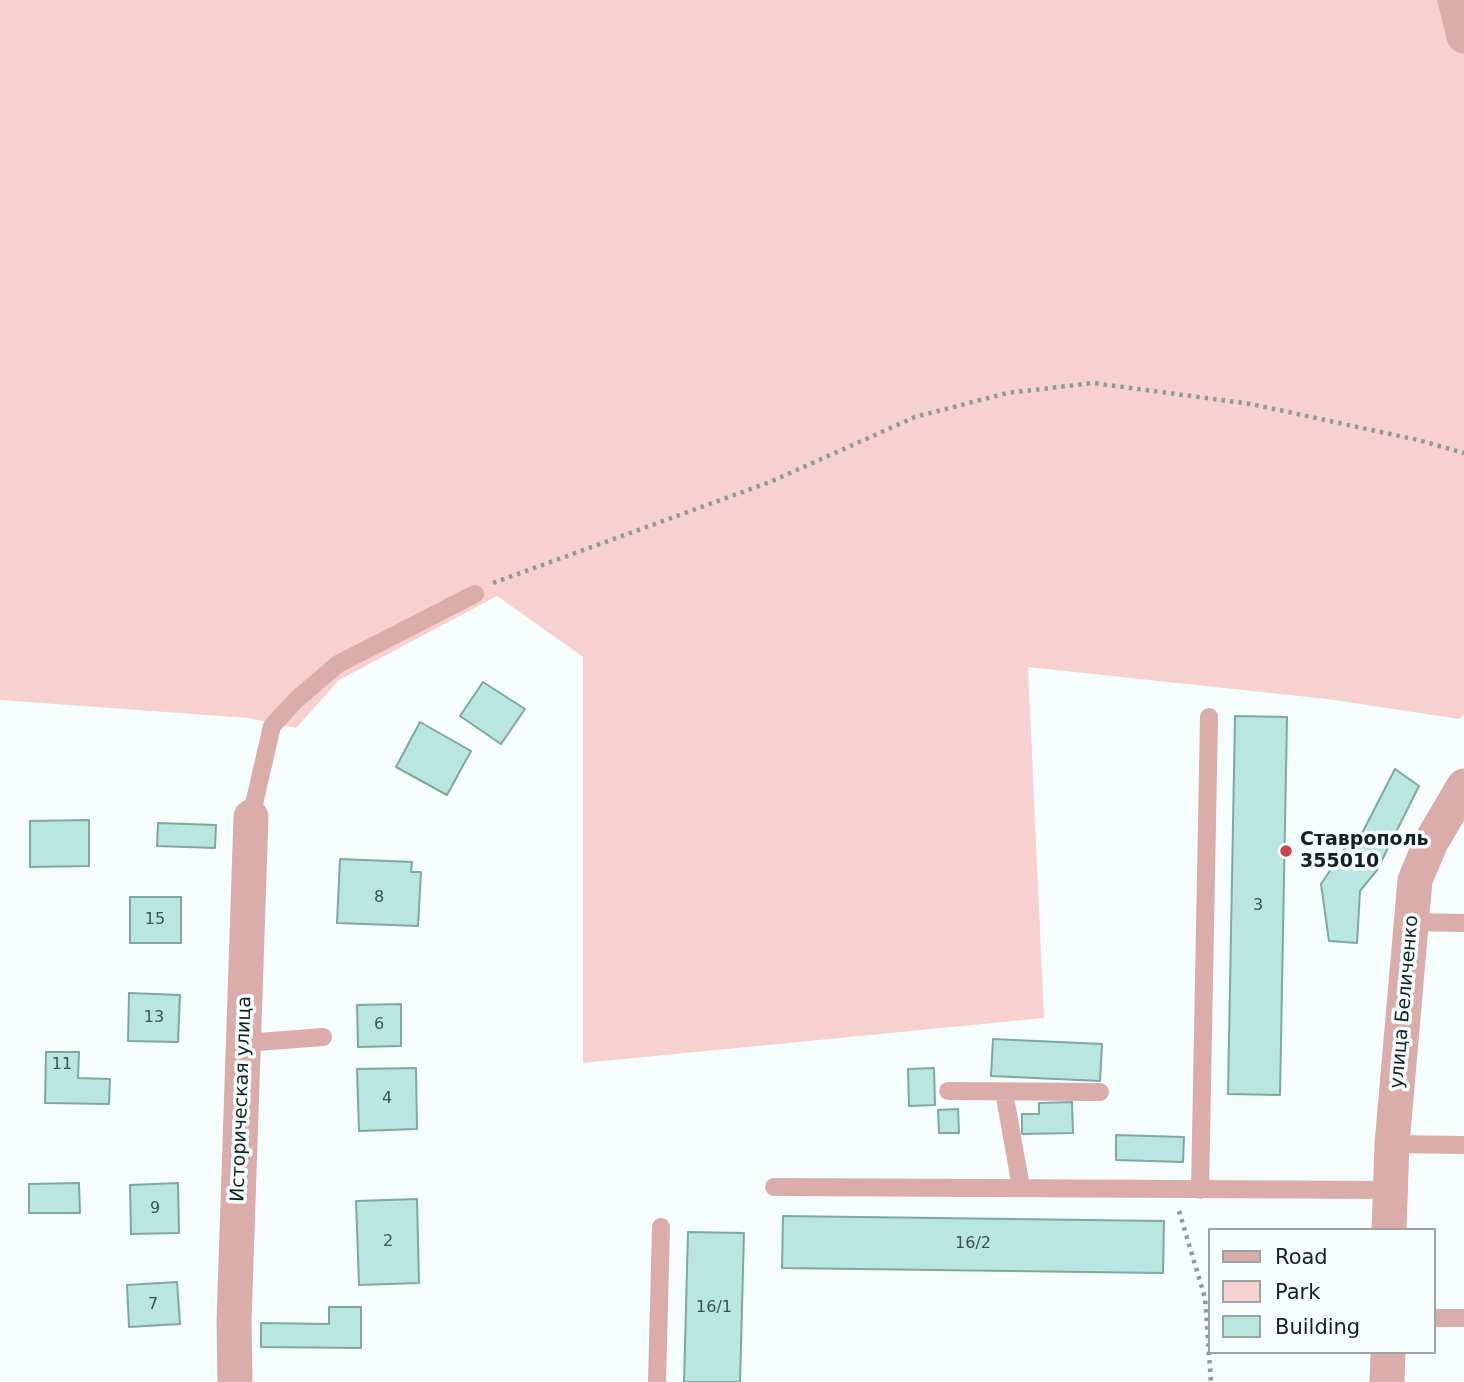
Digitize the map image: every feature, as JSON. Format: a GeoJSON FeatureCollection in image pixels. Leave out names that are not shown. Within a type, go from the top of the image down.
{"type":"FeatureCollection","features":[{"type":"Feature","properties":{"kind":"street"},"geometry":{"type":"LineString","coordinates":[[1455,0],[1464,36]]}},
{"type":"Feature","properties":{"kind":"street","name":"улица Беличенко"},"geometry":{"type":"LineString","coordinates":[[1389,1228],[1392,1144],[1415,880],[1430,842],[1464,786]]}},
{"type":"Feature","properties":{"kind":"street","name":"Историческая улица"},"geometry":{"type":"LineString","coordinates":[[235,1382],[234,1321],[251,817]]}},
{"type":"Feature","properties":{"kind":"street"},"geometry":{"type":"LineString","coordinates":[[1387,1382],[1388,1354]]}},
{"type":"Feature","properties":{"kind":"lane"},"geometry":{"type":"LineString","coordinates":[[251,817],[272,726],[296,701],[338,664],[475,594]]}},
{"type":"Feature","properties":{"kind":"lane"},"geometry":{"type":"LineString","coordinates":[[1200,1190],[1209,717]]}},
{"type":"Feature","properties":{"kind":"lane"},"geometry":{"type":"LineString","coordinates":[[1412,922],[1464,923]]}},
{"type":"Feature","properties":{"kind":"lane"},"geometry":{"type":"LineString","coordinates":[[245,1043],[323,1037]]}},
{"type":"Feature","properties":{"kind":"lane"},"geometry":{"type":"LineString","coordinates":[[948,1091],[1100,1092]]}},
{"type":"Feature","properties":{"kind":"lane"},"geometry":{"type":"LineString","coordinates":[[1004,1092],[1021,1187]]}},
{"type":"Feature","properties":{"kind":"lane"},"geometry":{"type":"LineString","coordinates":[[1392,1144],[1464,1145]]}},
{"type":"Feature","properties":{"kind":"lane"},"geometry":{"type":"LineString","coordinates":[[774,1187],[1390,1190]]}},
{"type":"Feature","properties":{"kind":"lane"},"geometry":{"type":"LineString","coordinates":[[657,1382],[661,1227]]}},
{"type":"Feature","properties":{"kind":"lane"},"geometry":{"type":"LineString","coordinates":[[1436,1318],[1464,1318]]}},
{"type":"Feature","properties":{"kind":"path"},"geometry":{"type":"LineString","coordinates":[[475,594],[503,577],[769,481],[915,417],[1007,393],[1093,383],[1251,404],[1418,440],[1464,453]]}},
{"type":"Feature","properties":{"kind":"path"},"geometry":{"type":"LineString","coordinates":[[1172,1190],[1205,1298],[1208,1340]]}},
{"type":"Feature","properties":{"kind":"path"},"geometry":{"type":"LineString","coordinates":[[1209,1354],[1211,1382]]}},
{"type":"Feature","properties":{"kind":"green space"},"geometry":{"type":"Polygon","coordinates":[[[0,0],[1464,0],[1464,715],[1459,719],[1327,699],[1028,667],[1044,1018],[583,1063],[583,657],[497,596],[339,680],[296,728],[248,718],[0,700],[0,0]]]}},
{"type":"Feature","properties":{"kind":"building"},"geometry":{"type":"Polygon","coordinates":[[[483,682],[525,709],[501,744],[460,716],[483,682]]]}},
{"type":"Feature","properties":{"kind":"building"},"geometry":{"type":"Polygon","coordinates":[[[1235,716],[1287,717],[1280,1095],[1228,1094],[1235,716]]]}},
{"type":"Feature","properties":{"kind":"building"},"geometry":{"type":"Polygon","coordinates":[[[420,722],[471,751],[447,795],[396,767],[420,722]]]}},
{"type":"Feature","properties":{"kind":"building"},"geometry":{"type":"Polygon","coordinates":[[[1395,769],[1419,786],[1377,870],[1360,891],[1357,943],[1329,941],[1321,884],[1351,839],[1358,841],[1395,769]]]}},
{"type":"Feature","properties":{"kind":"building"},"geometry":{"type":"Polygon","coordinates":[[[89,820],[89,866],[30,867],[30,821],[89,820]]]}},
{"type":"Feature","properties":{"kind":"building"},"geometry":{"type":"Polygon","coordinates":[[[158,823],[216,825],[215,848],[157,846],[158,823]]]}},
{"type":"Feature","properties":{"kind":"building"},"geometry":{"type":"Polygon","coordinates":[[[340,859],[412,862],[411,872],[421,872],[418,926],[337,923],[340,859]]]}},
{"type":"Feature","properties":{"kind":"building"},"geometry":{"type":"Polygon","coordinates":[[[130,897],[181,897],[181,943],[130,943],[130,897]]]}},
{"type":"Feature","properties":{"kind":"building"},"geometry":{"type":"Polygon","coordinates":[[[129,993],[180,995],[178,1042],[128,1041],[129,993]]]}},
{"type":"Feature","properties":{"kind":"building"},"geometry":{"type":"Polygon","coordinates":[[[401,1004],[401,1046],[358,1047],[357,1005],[401,1004]]]}},
{"type":"Feature","properties":{"kind":"building"},"geometry":{"type":"Polygon","coordinates":[[[993,1039],[1102,1044],[1100,1081],[991,1076],[993,1039]]]}},
{"type":"Feature","properties":{"kind":"building"},"geometry":{"type":"Polygon","coordinates":[[[46,1052],[79,1052],[78,1078],[110,1079],[109,1104],[45,1103],[46,1052]]]}},
{"type":"Feature","properties":{"kind":"building"},"geometry":{"type":"Polygon","coordinates":[[[416,1068],[417,1129],[359,1131],[357,1069],[416,1068]]]}},
{"type":"Feature","properties":{"kind":"building"},"geometry":{"type":"Polygon","coordinates":[[[934,1068],[935,1105],[909,1106],[908,1069],[934,1068]]]}},
{"type":"Feature","properties":{"kind":"building"},"geometry":{"type":"Polygon","coordinates":[[[1072,1102],[1073,1133],[1022,1134],[1022,1114],[1039,1114],[1039,1103],[1072,1102]]]}},
{"type":"Feature","properties":{"kind":"building"},"geometry":{"type":"Polygon","coordinates":[[[958,1109],[959,1133],[939,1133],[938,1110],[958,1109]]]}},
{"type":"Feature","properties":{"kind":"building"},"geometry":{"type":"Polygon","coordinates":[[[1116,1135],[1184,1137],[1183,1162],[1116,1160],[1116,1135]]]}},
{"type":"Feature","properties":{"kind":"building"},"geometry":{"type":"Polygon","coordinates":[[[79,1183],[80,1213],[29,1213],[29,1184],[79,1183]]]}},
{"type":"Feature","properties":{"kind":"building"},"geometry":{"type":"Polygon","coordinates":[[[178,1183],[179,1233],[131,1234],[130,1185],[178,1183]]]}},
{"type":"Feature","properties":{"kind":"building"},"geometry":{"type":"Polygon","coordinates":[[[417,1199],[419,1283],[359,1285],[356,1201],[417,1199]]]}},
{"type":"Feature","properties":{"kind":"building"},"geometry":{"type":"Polygon","coordinates":[[[783,1216],[1164,1221],[1163,1273],[782,1268],[783,1216]]]}},
{"type":"Feature","properties":{"kind":"building"},"geometry":{"type":"Polygon","coordinates":[[[688,1232],[744,1233],[740,1382],[684,1382],[688,1232]]]}},
{"type":"Feature","properties":{"kind":"building"},"geometry":{"type":"Polygon","coordinates":[[[177,1282],[180,1324],[129,1327],[127,1285],[177,1282]]]}},
{"type":"Feature","properties":{"kind":"building"},"geometry":{"type":"Polygon","coordinates":[[[329,1307],[361,1307],[361,1348],[261,1347],[261,1323],[329,1324],[329,1307]]]}},
{"type":"Feature","properties":{"kind":"place","name":"Ставрополь 355010"},"geometry":{"type":"Point","coordinates":[1286,851]}}]}
